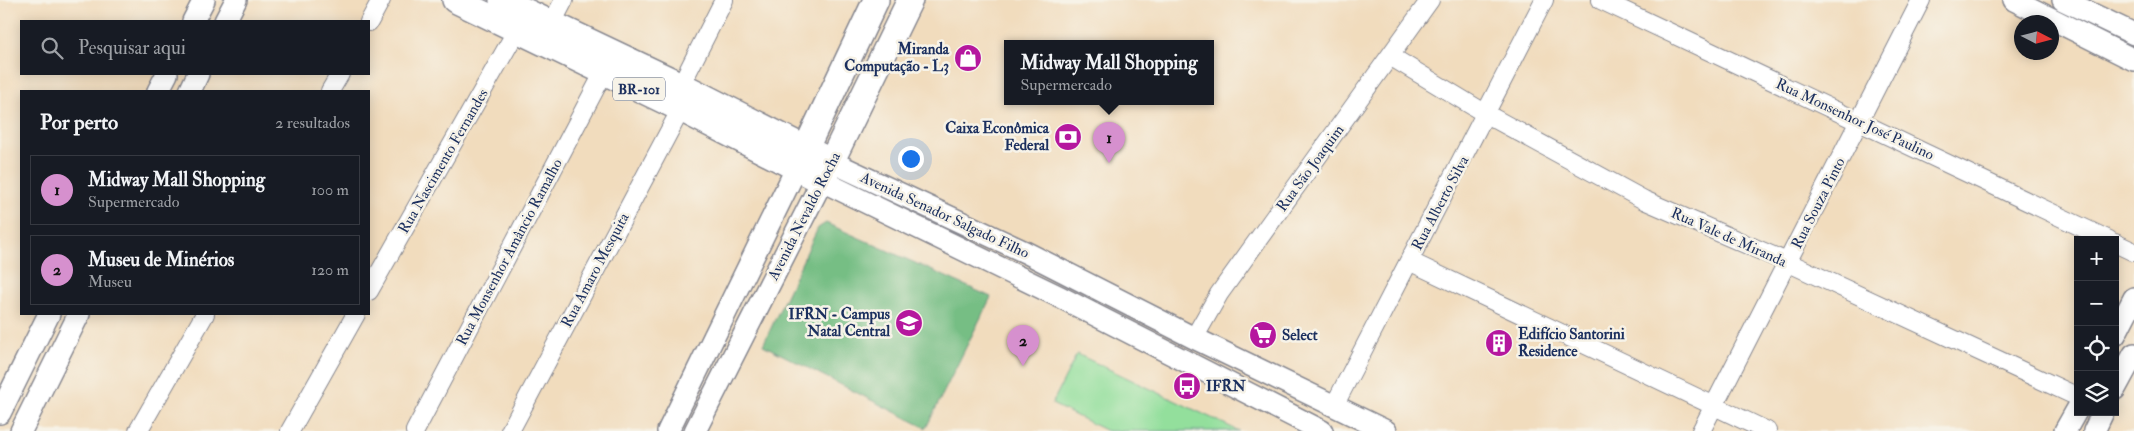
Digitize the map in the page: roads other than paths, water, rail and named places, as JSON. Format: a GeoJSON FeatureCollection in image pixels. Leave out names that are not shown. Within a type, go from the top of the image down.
{"type":"FeatureCollection","features":[{"type":"Feature","properties":{"kind":"highway","name":"Avenida Senador Salgado Filho"},"geometry":{"type":"LineString","coordinates":[[455,0],[604,72],[681,97]]}},
{"type":"Feature","properties":{"kind":"highway","name":"Avenida Senador Salgado Filho"},"geometry":{"type":"LineString","coordinates":[[502,0],[552,23],[681,97],[827,172]]}},
{"type":"Feature","properties":{"kind":"highway","name":"Avenida Nevaldo Rocha"},"geometry":{"type":"LineString","coordinates":[[801,159],[876,0]]}},
{"type":"Feature","properties":{"kind":"highway","name":"Avenida Nevaldo Rocha"},"geometry":{"type":"LineString","coordinates":[[827,172],[910,0]]}},
{"type":"Feature","properties":{"kind":"main road"},"geometry":{"type":"LineString","coordinates":[[194,20],[204,0]]}},
{"type":"Feature","properties":{"kind":"main road"},"geometry":{"type":"LineString","coordinates":[[226,20],[236,0]]}},
{"type":"Feature","properties":{"kind":"main road"},"geometry":{"type":"LineString","coordinates":[[2014,0],[2134,60]]}},
{"type":"Feature","properties":{"kind":"main road"},"geometry":{"type":"LineString","coordinates":[[2063,0],[2134,34]]}},
{"type":"Feature","properties":{"kind":"main road"},"geometry":{"type":"LineString","coordinates":[[159,90],[166,75]]}},
{"type":"Feature","properties":{"kind":"main road"},"geometry":{"type":"LineString","coordinates":[[190,90],[198,75]]}},
{"type":"Feature","properties":{"kind":"main road","name":"Avenida Nevaldo Rocha"},"geometry":{"type":"LineString","coordinates":[[668,431],[801,159]]}},
{"type":"Feature","properties":{"kind":"main road","name":"Avenida Nevaldo Rocha"},"geometry":{"type":"LineString","coordinates":[[694,431],[827,172]]}},
{"type":"Feature","properties":{"kind":"main road","name":"Avenida Senador Salgado Filho"},"geometry":{"type":"LineString","coordinates":[[827,172],[1070,275],[1194,338],[1386,431]]}},
{"type":"Feature","properties":{"kind":"main road","name":"Avenida Senador Salgado Filho"},"geometry":{"type":"LineString","coordinates":[[827,172],[1060,297],[1322,431]]}},
{"type":"Feature","properties":{"kind":"main road"},"geometry":{"type":"LineString","coordinates":[[1060,297],[1054,284],[1058,278],[1070,275]]}},
{"type":"Feature","properties":{"kind":"main road"},"geometry":{"type":"LineString","coordinates":[[2119,327],[2134,298]]}},
{"type":"Feature","properties":{"kind":"main road"},"geometry":{"type":"LineString","coordinates":[[0,414],[49,315]]}},
{"type":"Feature","properties":{"kind":"main road"},"geometry":{"type":"LineString","coordinates":[[22,431],[79,315]]}},
{"type":"Feature","properties":{"kind":"main road"},"geometry":{"type":"LineString","coordinates":[[2119,382],[2134,354]]}},
{"type":"Feature","properties":{"kind":"main road"},"geometry":{"type":"LineString","coordinates":[[2065,431],[2074,415]]}},
{"type":"Feature","properties":{"kind":"main road"},"geometry":{"type":"LineString","coordinates":[[2094,431],[2101,416]]}},
{"type":"Feature","properties":{"kind":"street"},"geometry":{"type":"LineString","coordinates":[[370,20],[381,0]]}},
{"type":"Feature","properties":{"kind":"street"},"geometry":{"type":"LineString","coordinates":[[552,23],[564,0]]}},
{"type":"Feature","properties":{"kind":"street","name":"Rua Amaro Mesquita"},"geometry":{"type":"LineString","coordinates":[[510,431],[681,97],[724,0]]}},
{"type":"Feature","properties":{"kind":"street","name":"Rua São Joaquim"},"geometry":{"type":"LineString","coordinates":[[1194,338],[1219,294],[1430,0]]}},
{"type":"Feature","properties":{"kind":"street","name":"Rua Alberto Silva"},"geometry":{"type":"LineString","coordinates":[[1334,406],[1544,0]]}},
{"type":"Feature","properties":{"kind":"street","name":"Rua Monsenhor José Paulino"},"geometry":{"type":"LineString","coordinates":[[1600,0],[1861,121],[2101,236]]}},
{"type":"Feature","properties":{"kind":"street","name":"Rua Souza Pinto"},"geometry":{"type":"LineString","coordinates":[[1701,431],[1861,121],[1921,0]]}},
{"type":"Feature","properties":{"kind":"street","name":"Rua Nascimento Fernandes"},"geometry":{"type":"LineString","coordinates":[[370,289],[517,30]]}},
{"type":"Feature","properties":{"kind":"street","name":"Rua Vale de Miranda"},"geometry":{"type":"LineString","coordinates":[[1390,56],[1486,114],[1644,200],[1787,262],[2074,396]]}},
{"type":"Feature","properties":{"kind":"street","name":"Rua Monsenhor Amâncio Ramalho"},"geometry":{"type":"LineString","coordinates":[[415,431],[604,72]]}},
{"type":"Feature","properties":{"kind":"street"},"geometry":{"type":"LineString","coordinates":[[331,90],[339,75]]}},
{"type":"Feature","properties":{"kind":"street"},"geometry":{"type":"LineString","coordinates":[[2119,245],[2134,252]]}},
{"type":"Feature","properties":{"kind":"street"},"geometry":{"type":"LineString","coordinates":[[1409,261],[1767,431]]}},
{"type":"Feature","properties":{"kind":"street"},"geometry":{"type":"LineString","coordinates":[[138,431],[204,315]]}},
{"type":"Feature","properties":{"kind":"street"},"geometry":{"type":"LineString","coordinates":[[290,431],[355,315]]}},
{"type":"Feature","properties":{"kind":"place","name":"Miranda Computação - L3"},"geometry":{"type":"Point","coordinates":[968,58]}},
{"type":"Feature","properties":{"kind":"place","name":"Caixa Econômica Federal"},"geometry":{"type":"Point","coordinates":[1068,137]}},
{"type":"Feature","properties":{"kind":"place","name":"Midway Mall Shopping"},"geometry":{"type":"Point","coordinates":[1109,163]}},
{"type":"Feature","properties":{"kind":"place","name":"IFRN - Campus Natal Central"},"geometry":{"type":"Point","coordinates":[909,323]}},
{"type":"Feature","properties":{"kind":"place","name":"Select"},"geometry":{"type":"Point","coordinates":[1263,335]}},
{"type":"Feature","properties":{"kind":"place","name":"Edifício Santorini Residence"},"geometry":{"type":"Point","coordinates":[1499,343]}},
{"type":"Feature","properties":{"kind":"place","name":"Museu de Minérios"},"geometry":{"type":"Point","coordinates":[1023,366]}},
{"type":"Feature","properties":{"kind":"place","name":"IFRN"},"geometry":{"type":"Point","coordinates":[1187,386]}}]}
